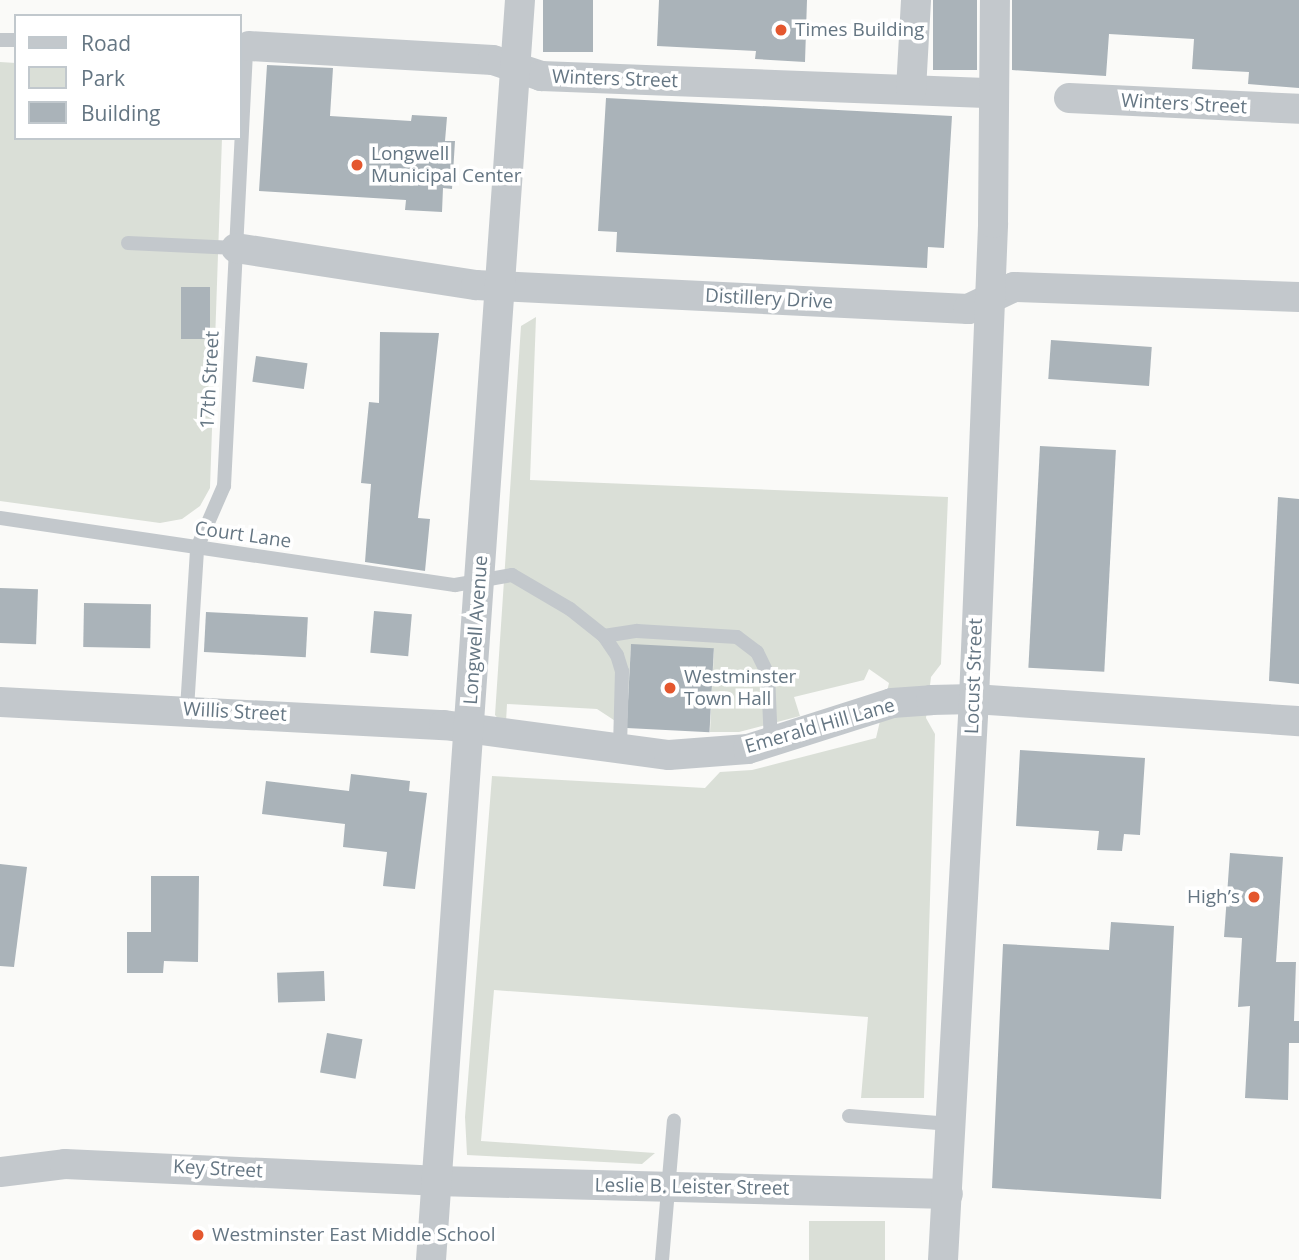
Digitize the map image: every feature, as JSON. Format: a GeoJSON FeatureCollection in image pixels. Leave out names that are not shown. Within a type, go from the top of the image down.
{"type":"FeatureCollection","features":[{"type":"Feature","properties":{"kind":"street","name":"Longwell Avenue"},"geometry":{"type":"LineString","coordinates":[[432,1260],[520,0]]}},
{"type":"Feature","properties":{"kind":"street"},"geometry":{"type":"LineString","coordinates":[[911,90],[916,0]]}},
{"type":"Feature","properties":{"kind":"street","name":"Locust Street"},"geometry":{"type":"LineString","coordinates":[[943,1260],[974,699],[990,299],[995,0]]}},
{"type":"Feature","properties":{"kind":"street","name":"Winters Street"},"geometry":{"type":"LineString","coordinates":[[244,46],[493,60],[541,76],[993,93]]}},
{"type":"Feature","properties":{"kind":"street","name":"Winters Street"},"geometry":{"type":"LineString","coordinates":[[1069,98],[1299,109]]}},
{"type":"Feature","properties":{"kind":"street","name":"Distillery Drive"},"geometry":{"type":"LineString","coordinates":[[236,248],[499,286],[968,309],[1014,287],[1299,297]]}},
{"type":"Feature","properties":{"kind":"street","name":"Emerald Hill Lane"},"geometry":{"type":"LineString","coordinates":[[468,732],[669,755],[748,749],[892,704],[974,699],[1299,721]]}},
{"type":"Feature","properties":{"kind":"street","name":"Willis Street"},"geometry":{"type":"LineString","coordinates":[[0,702],[187,709],[444,725],[468,732]]}},
{"type":"Feature","properties":{"kind":"street","name":"Key Street"},"geometry":{"type":"LineString","coordinates":[[0,1172],[65,1164],[436,1181]]}},
{"type":"Feature","properties":{"kind":"street","name":"Leslie B. Leister Street"},"geometry":{"type":"LineString","coordinates":[[436,1181],[948,1194]]}},
{"type":"Feature","properties":{"kind":"lane","name":"17th Street"},"geometry":{"type":"LineString","coordinates":[[242,96],[244,46]]}},
{"type":"Feature","properties":{"kind":"lane","name":"17th Street"},"geometry":{"type":"LineString","coordinates":[[187,709],[197,548],[224,486],[240,140]]}},
{"type":"Feature","properties":{"kind":"lane"},"geometry":{"type":"LineString","coordinates":[[128,243],[236,248]]}},
{"type":"Feature","properties":{"kind":"lane","name":"Court Lane"},"geometry":{"type":"LineString","coordinates":[[0,519],[455,585],[512,575],[570,609],[604,636]]}},
{"type":"Feature","properties":{"kind":"lane"},"geometry":{"type":"LineString","coordinates":[[620,748],[622,671],[604,636],[637,631],[737,637],[757,652],[768,675],[771,743]]}},
{"type":"Feature","properties":{"kind":"lane"},"geometry":{"type":"LineString","coordinates":[[849,1116],[951,1124]]}},
{"type":"Feature","properties":{"kind":"lane"},"geometry":{"type":"LineString","coordinates":[[662,1260],[674,1121]]}},
{"type":"Feature","properties":{"kind":"green space"},"geometry":{"type":"Polygon","coordinates":[[[0,62],[14,63],[14,140],[222,140],[210,488],[200,506],[182,519],[160,523],[0,501],[0,62]]]}},
{"type":"Feature","properties":{"kind":"green space"},"geometry":{"type":"Polygon","coordinates":[[[536,317],[530,480],[948,497],[941,664],[931,677],[926,718],[935,734],[924,1098],[861,1098],[868,1017],[494,990],[481,1141],[655,1153],[642,1164],[467,1155],[465,1117],[492,776],[705,788],[720,772],[752,770],[876,738],[889,683],[869,669],[864,680],[794,697],[800,716],[739,732],[710,732],[714,649],[631,645],[626,728],[597,709],[507,704],[506,722],[501,722],[495,715],[521,326],[536,317]]]}},
{"type":"Feature","properties":{"kind":"green space"},"geometry":{"type":"Polygon","coordinates":[[[809,1221],[885,1221],[885,1260],[809,1260],[809,1221]]]}},
{"type":"Feature","properties":{"kind":"building"},"geometry":{"type":"Polygon","coordinates":[[[543,0],[593,0],[593,52],[543,52],[543,0]]]}},
{"type":"Feature","properties":{"kind":"building"},"geometry":{"type":"Polygon","coordinates":[[[659,0],[807,0],[805,62],[755,59],[756,51],[657,46],[659,0]]]}},
{"type":"Feature","properties":{"kind":"building"},"geometry":{"type":"Polygon","coordinates":[[[933,0],[977,0],[977,70],[933,70],[933,0]]]}},
{"type":"Feature","properties":{"kind":"building"},"geometry":{"type":"Polygon","coordinates":[[[1012,0],[1299,0],[1299,88],[1248,84],[1249,72],[1192,69],[1194,39],[1109,34],[1106,76],[1012,70],[1012,0]]]}},
{"type":"Feature","properties":{"kind":"building","name":"Longwell Municipal Center"},"geometry":{"type":"Polygon","coordinates":[[[267,65],[333,68],[330,116],[411,121],[412,115],[447,117],[445,141],[455,141],[452,189],[443,188],[442,212],[405,210],[406,200],[259,191],[267,65]]]}},
{"type":"Feature","properties":{"kind":"building"},"geometry":{"type":"Polygon","coordinates":[[[606,98],[952,116],[944,248],[928,247],[927,268],[616,252],[617,232],[598,231],[606,98]]]}},
{"type":"Feature","properties":{"kind":"building"},"geometry":{"type":"Polygon","coordinates":[[[181,287],[210,287],[210,339],[181,339],[181,287]]]}},
{"type":"Feature","properties":{"kind":"building"},"geometry":{"type":"Polygon","coordinates":[[[380,332],[439,333],[418,518],[430,519],[425,571],[365,562],[371,484],[361,483],[369,402],[379,403],[380,332]]]}},
{"type":"Feature","properties":{"kind":"building"},"geometry":{"type":"Polygon","coordinates":[[[1051,340],[1152,347],[1149,386],[1048,379],[1051,340]]]}},
{"type":"Feature","properties":{"kind":"building"},"geometry":{"type":"Polygon","coordinates":[[[256,356],[307,363],[304,389],[252,382],[256,356]]]}},
{"type":"Feature","properties":{"kind":"building"},"geometry":{"type":"Polygon","coordinates":[[[1040,446],[1116,450],[1104,672],[1028,668],[1040,446]]]}},
{"type":"Feature","properties":{"kind":"building"},"geometry":{"type":"Polygon","coordinates":[[[1278,497],[1299,499],[1299,684],[1269,681],[1278,497]]]}},
{"type":"Feature","properties":{"kind":"building"},"geometry":{"type":"Polygon","coordinates":[[[0,588],[38,589],[36,644],[0,643],[0,588]]]}},
{"type":"Feature","properties":{"kind":"building"},"geometry":{"type":"Polygon","coordinates":[[[84,603],[151,604],[150,648],[83,647],[84,603]]]}},
{"type":"Feature","properties":{"kind":"building"},"geometry":{"type":"Polygon","coordinates":[[[374,611],[412,614],[408,656],[370,653],[374,611]]]}},
{"type":"Feature","properties":{"kind":"building"},"geometry":{"type":"Polygon","coordinates":[[[206,612],[308,617],[306,657],[204,652],[206,612]]]}},
{"type":"Feature","properties":{"kind":"building","name":"Westminster Town Hall"},"geometry":{"type":"Polygon","coordinates":[[[631,644],[714,648],[709,732],[627,728],[631,644]]]}},
{"type":"Feature","properties":{"kind":"building"},"geometry":{"type":"Polygon","coordinates":[[[1020,750],[1145,758],[1140,835],[1124,834],[1122,851],[1097,850],[1099,831],[1016,826],[1020,750]]]}},
{"type":"Feature","properties":{"kind":"building"},"geometry":{"type":"Polygon","coordinates":[[[351,774],[410,781],[409,791],[427,793],[415,889],[383,886],[387,852],[343,847],[345,824],[262,814],[266,781],[349,791],[351,774]]]}},
{"type":"Feature","properties":{"kind":"building"},"geometry":{"type":"Polygon","coordinates":[[[1230,853],[1283,857],[1276,962],[1296,962],[1294,1021],[1299,1021],[1299,1043],[1289,1043],[1288,1100],[1245,1098],[1250,1006],[1238,1007],[1242,938],[1224,937],[1230,853]]]}},
{"type":"Feature","properties":{"kind":"building"},"geometry":{"type":"Polygon","coordinates":[[[0,864],[27,867],[14,967],[0,966],[0,864]]]}},
{"type":"Feature","properties":{"kind":"building"},"geometry":{"type":"Polygon","coordinates":[[[151,876],[199,876],[198,962],[164,961],[163,973],[127,973],[127,932],[151,932],[151,876]]]}},
{"type":"Feature","properties":{"kind":"building"},"geometry":{"type":"Polygon","coordinates":[[[1111,922],[1174,926],[1161,1199],[992,1188],[1003,944],[1109,950],[1111,922]]]}},
{"type":"Feature","properties":{"kind":"building"},"geometry":{"type":"Polygon","coordinates":[[[324,971],[325,1001],[278,1003],[277,973],[324,971]]]}},
{"type":"Feature","properties":{"kind":"building"},"geometry":{"type":"Polygon","coordinates":[[[327,1033],[362,1039],[356,1079],[320,1072],[327,1033]]]}},
{"type":"Feature","properties":{"kind":"place","name":"Times Building"},"geometry":{"type":"Point","coordinates":[781,30]}},
{"type":"Feature","properties":{"kind":"place","name":"Longwell Municipal Center"},"geometry":{"type":"Point","coordinates":[357,165]}},
{"type":"Feature","properties":{"kind":"place","name":"Westminster Town Hall"},"geometry":{"type":"Point","coordinates":[670,688]}},
{"type":"Feature","properties":{"kind":"place","name":"High’s"},"geometry":{"type":"Point","coordinates":[1254,897]}},
{"type":"Feature","properties":{"kind":"place","name":"Westminster East Middle School"},"geometry":{"type":"Point","coordinates":[198,1235]}}]}
